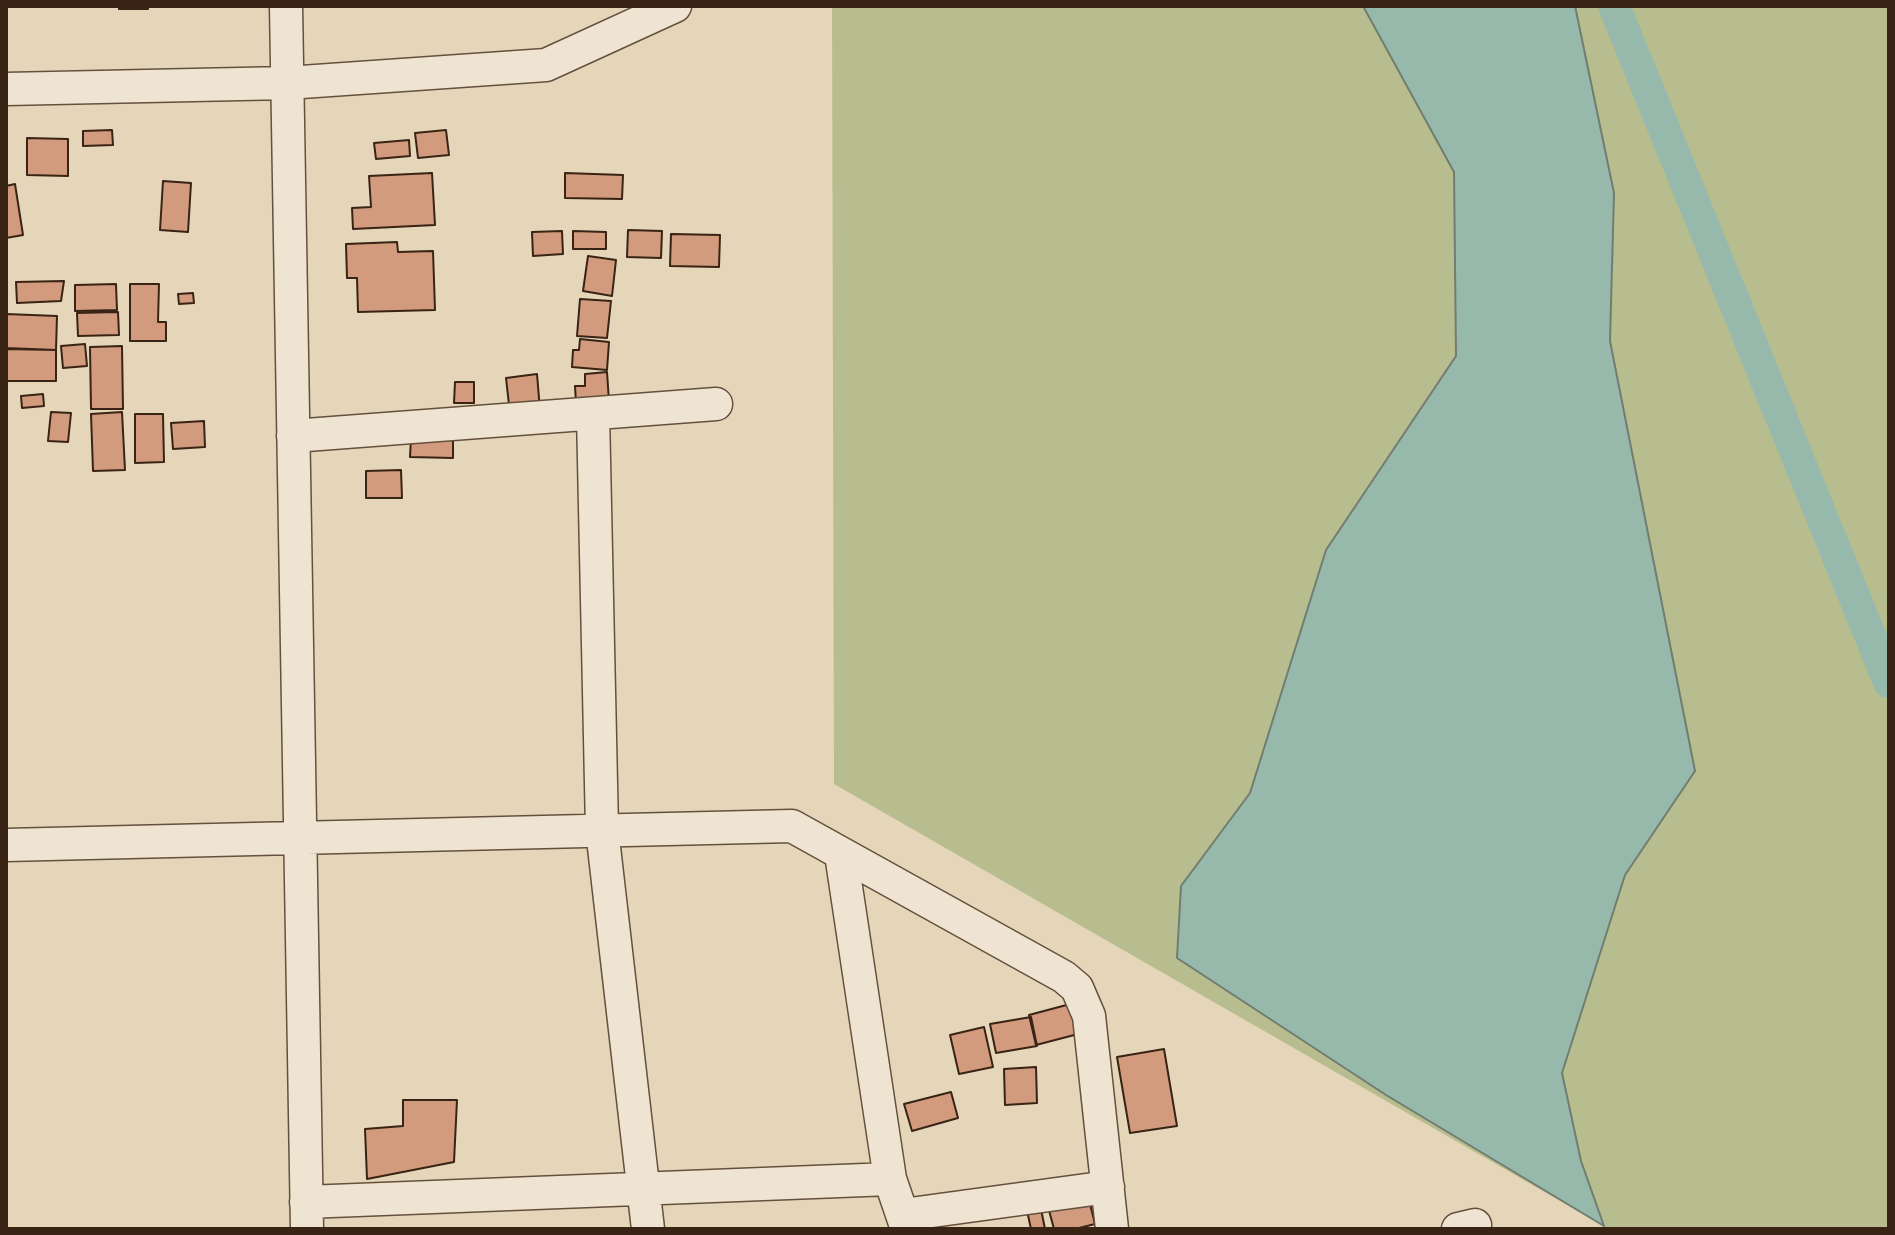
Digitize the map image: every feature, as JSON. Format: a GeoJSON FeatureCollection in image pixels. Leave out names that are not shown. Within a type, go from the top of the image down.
{"type":"FeatureCollection","features":[{"type":"Feature","properties":{"kind":"street"},"geometry":{"type":"LineString","coordinates":[[286,6],[306,1216],[645,1188],[890,1179]]}},
{"type":"Feature","properties":{"kind":"street"},"geometry":{"type":"LineString","coordinates":[[6,89],[287,83],[546,65],[675,6]]}},
{"type":"Feature","properties":{"kind":"street"},"geometry":{"type":"LineString","coordinates":[[293,436],[716,404]]}},
{"type":"Feature","properties":{"kind":"street"},"geometry":{"type":"LineString","coordinates":[[593,414],[602,830],[648,1229]]}},
{"type":"Feature","properties":{"kind":"street"},"geometry":{"type":"LineString","coordinates":[[6,845],[792,826],[1064,977],[1077,988],[1089,1016],[1112,1229]]}},
{"type":"Feature","properties":{"kind":"street"},"geometry":{"type":"LineString","coordinates":[[841,854],[890,1179],[905,1222],[1108,1187]]}},
{"type":"Feature","properties":{"kind":"green space"},"geometry":{"type":"Polygon","coordinates":[[[832,6],[1889,6],[1889,1229],[1609,1229],[834,784],[832,6]]]}},
{"type":"Feature","properties":{"kind":"shaded area"},"geometry":{"type":"Polygon","coordinates":[[[1363,6],[1575,6],[1614,193],[1610,341],[1695,771],[1625,875],[1562,1073],[1581,1161],[1604,1226],[1386,1095],[1177,958],[1181,886],[1250,793],[1326,550],[1456,356],[1454,172],[1363,6]]]}},
{"type":"Feature","properties":{"kind":"building"},"geometry":{"type":"Polygon","coordinates":[[[119,6],[148,6],[148,9],[119,9],[119,6]]]}},
{"type":"Feature","properties":{"kind":"building"},"geometry":{"type":"Polygon","coordinates":[[[112,130],[113,145],[83,146],[83,131],[112,130]]]}},
{"type":"Feature","properties":{"kind":"building"},"geometry":{"type":"Polygon","coordinates":[[[446,130],[449,155],[418,158],[415,133],[446,130]]]}},
{"type":"Feature","properties":{"kind":"building"},"geometry":{"type":"Polygon","coordinates":[[[27,138],[68,139],[68,176],[27,175],[27,138]]]}},
{"type":"Feature","properties":{"kind":"building"},"geometry":{"type":"Polygon","coordinates":[[[409,140],[410,156],[376,159],[374,143],[409,140]]]}},
{"type":"Feature","properties":{"kind":"building"},"geometry":{"type":"Polygon","coordinates":[[[432,173],[435,225],[353,229],[352,208],[371,207],[369,176],[432,173]]]}},
{"type":"Feature","properties":{"kind":"building"},"geometry":{"type":"Polygon","coordinates":[[[565,173],[623,175],[622,199],[565,198],[565,173]]]}},
{"type":"Feature","properties":{"kind":"building"},"geometry":{"type":"Polygon","coordinates":[[[163,181],[191,183],[188,232],[160,230],[163,181]]]}},
{"type":"Feature","properties":{"kind":"building"},"geometry":{"type":"Polygon","coordinates":[[[15,184],[23,235],[6,238],[6,186],[15,184]]]}},
{"type":"Feature","properties":{"kind":"building"},"geometry":{"type":"Polygon","coordinates":[[[628,230],[662,231],[661,258],[627,257],[628,230]]]}},
{"type":"Feature","properties":{"kind":"building"},"geometry":{"type":"Polygon","coordinates":[[[562,231],[563,254],[533,256],[532,232],[562,231]]]}},
{"type":"Feature","properties":{"kind":"building"},"geometry":{"type":"Polygon","coordinates":[[[573,231],[606,232],[606,249],[573,249],[573,231]]]}},
{"type":"Feature","properties":{"kind":"building"},"geometry":{"type":"Polygon","coordinates":[[[671,234],[720,235],[719,267],[670,266],[671,234]]]}},
{"type":"Feature","properties":{"kind":"building"},"geometry":{"type":"Polygon","coordinates":[[[397,242],[398,252],[433,251],[435,310],[358,312],[357,278],[347,278],[346,244],[397,242]]]}},
{"type":"Feature","properties":{"kind":"building"},"geometry":{"type":"Polygon","coordinates":[[[588,256],[616,260],[612,296],[583,291],[588,256]]]}},
{"type":"Feature","properties":{"kind":"building"},"geometry":{"type":"Polygon","coordinates":[[[64,281],[61,301],[17,303],[16,282],[64,281]]]}},
{"type":"Feature","properties":{"kind":"building"},"geometry":{"type":"Polygon","coordinates":[[[116,284],[117,310],[75,311],[75,285],[116,284]]]}},
{"type":"Feature","properties":{"kind":"building"},"geometry":{"type":"Polygon","coordinates":[[[130,284],[159,284],[158,322],[166,322],[166,341],[130,341],[130,284]]]}},
{"type":"Feature","properties":{"kind":"building"},"geometry":{"type":"Polygon","coordinates":[[[193,293],[194,303],[179,304],[178,294],[193,293]]]}},
{"type":"Feature","properties":{"kind":"building"},"geometry":{"type":"Polygon","coordinates":[[[580,299],[611,301],[607,338],[577,336],[580,299]]]}},
{"type":"Feature","properties":{"kind":"building"},"geometry":{"type":"Polygon","coordinates":[[[118,312],[119,335],[78,336],[77,313],[118,312]]]}},
{"type":"Feature","properties":{"kind":"building"},"geometry":{"type":"Polygon","coordinates":[[[6,314],[57,316],[56,350],[6,348],[6,314]]]}},
{"type":"Feature","properties":{"kind":"building"},"geometry":{"type":"Polygon","coordinates":[[[580,339],[609,342],[607,370],[572,367],[573,350],[579,350],[580,339]]]}},
{"type":"Feature","properties":{"kind":"building"},"geometry":{"type":"Polygon","coordinates":[[[85,344],[87,366],[63,368],[61,346],[85,344]]]}},
{"type":"Feature","properties":{"kind":"building"},"geometry":{"type":"Polygon","coordinates":[[[122,346],[123,409],[91,409],[90,347],[122,346]]]}},
{"type":"Feature","properties":{"kind":"building"},"geometry":{"type":"Polygon","coordinates":[[[6,349],[56,350],[56,381],[6,381],[6,349]]]}},
{"type":"Feature","properties":{"kind":"building"},"geometry":{"type":"Polygon","coordinates":[[[607,372],[609,401],[576,403],[575,386],[585,386],[585,374],[607,372]]]}},
{"type":"Feature","properties":{"kind":"building"},"geometry":{"type":"Polygon","coordinates":[[[537,374],[540,410],[510,414],[506,378],[537,374]]]}},
{"type":"Feature","properties":{"kind":"building"},"geometry":{"type":"Polygon","coordinates":[[[455,382],[474,382],[474,403],[454,403],[455,382]]]}},
{"type":"Feature","properties":{"kind":"building"},"geometry":{"type":"Polygon","coordinates":[[[43,394],[44,406],[22,408],[21,396],[43,394]]]}},
{"type":"Feature","properties":{"kind":"building"},"geometry":{"type":"Polygon","coordinates":[[[51,412],[71,413],[68,442],[48,441],[51,412]]]}},
{"type":"Feature","properties":{"kind":"building"},"geometry":{"type":"Polygon","coordinates":[[[122,412],[125,470],[93,471],[91,414],[122,412]]]}},
{"type":"Feature","properties":{"kind":"building"},"geometry":{"type":"Polygon","coordinates":[[[135,414],[163,414],[164,462],[135,463],[135,414]]]}},
{"type":"Feature","properties":{"kind":"building"},"geometry":{"type":"Polygon","coordinates":[[[204,421],[205,447],[173,449],[171,423],[204,421]]]}},
{"type":"Feature","properties":{"kind":"building"},"geometry":{"type":"Polygon","coordinates":[[[411,438],[453,439],[453,458],[410,457],[411,438]]]}},
{"type":"Feature","properties":{"kind":"building"},"geometry":{"type":"Polygon","coordinates":[[[401,470],[402,498],[366,498],[366,471],[401,470]]]}},
{"type":"Feature","properties":{"kind":"building"},"geometry":{"type":"Polygon","coordinates":[[[1074,1003],[1082,1033],[1036,1045],[1029,1015],[1074,1003]]]}},
{"type":"Feature","properties":{"kind":"building"},"geometry":{"type":"Polygon","coordinates":[[[1031,1017],[1037,1046],[996,1053],[990,1024],[1031,1017]]]}},
{"type":"Feature","properties":{"kind":"building"},"geometry":{"type":"Polygon","coordinates":[[[984,1027],[993,1067],[959,1074],[950,1035],[984,1027]]]}},
{"type":"Feature","properties":{"kind":"building"},"geometry":{"type":"Polygon","coordinates":[[[1164,1049],[1177,1126],[1130,1133],[1117,1057],[1164,1049]]]}},
{"type":"Feature","properties":{"kind":"building"},"geometry":{"type":"Polygon","coordinates":[[[1036,1067],[1037,1103],[1005,1105],[1004,1069],[1036,1067]]]}},
{"type":"Feature","properties":{"kind":"building"},"geometry":{"type":"Polygon","coordinates":[[[951,1092],[958,1118],[912,1131],[904,1104],[951,1092]]]}},
{"type":"Feature","properties":{"kind":"building"},"geometry":{"type":"Polygon","coordinates":[[[403,1100],[457,1100],[454,1162],[367,1179],[365,1129],[403,1126],[403,1100]]]}},
{"type":"Feature","properties":{"kind":"building"},"geometry":{"type":"Polygon","coordinates":[[[1087,1192],[1095,1224],[1075,1229],[1054,1229],[1047,1203],[1087,1192]]]}},
{"type":"Feature","properties":{"kind":"building"},"geometry":{"type":"Polygon","coordinates":[[[1040,1204],[1045,1229],[1031,1229],[1026,1206],[1040,1204]]]}},
{"type":"Feature","properties":{"kind":"waterway"},"geometry":{"type":"LineString","coordinates":[[1614,6],[1889,682]]}}]}
